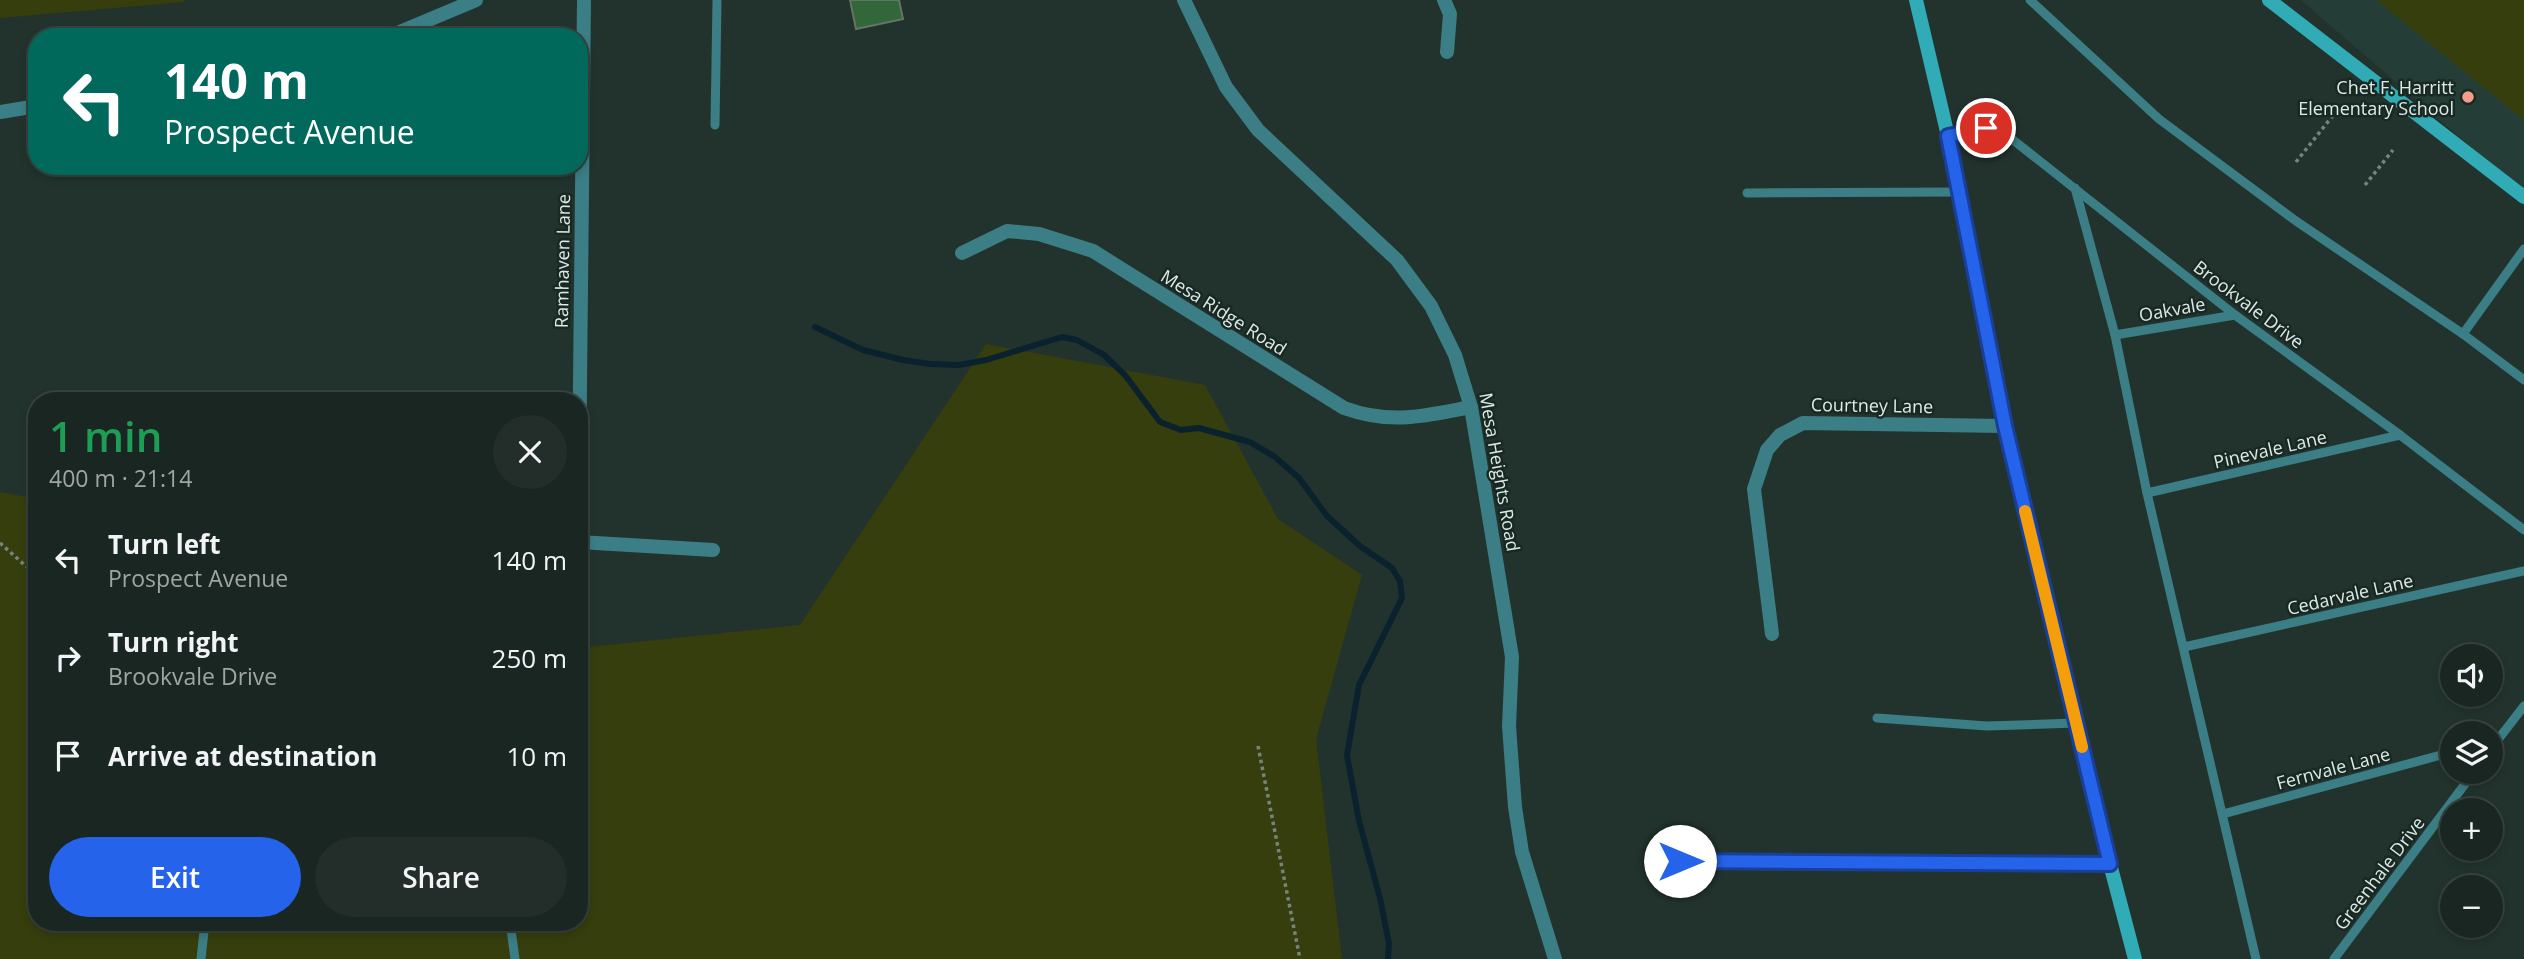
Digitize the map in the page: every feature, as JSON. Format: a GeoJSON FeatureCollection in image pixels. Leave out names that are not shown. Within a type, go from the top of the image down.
{"type":"FeatureCollection","features":[{"type":"Feature","properties":{"kind":"street"},"geometry":{"type":"LineString","coordinates":[[409,28],[476,0]]}},
{"type":"Feature","properties":{"kind":"street","name":"Ramhaven Lane"},"geometry":{"type":"LineString","coordinates":[[584,0],[584,28]]}},
{"type":"Feature","properties":{"kind":"street","name":"Mesa Heights Road"},"geometry":{"type":"LineString","coordinates":[[1184,0],[1226,87],[1258,130],[1397,260],[1415,282],[1444,331],[1460,368],[1471,407],[1512,657],[1509,726],[1515,807],[1522,852],[1555,959]]}},
{"type":"Feature","properties":{"kind":"street"},"geometry":{"type":"LineString","coordinates":[[1444,0],[1450,14],[1447,52]]}},
{"type":"Feature","properties":{"kind":"street"},"geometry":{"type":"LineString","coordinates":[[1916,0],[1948,136],[2005,426],[2135,959]]}},
{"type":"Feature","properties":{"kind":"street"},"geometry":{"type":"LineString","coordinates":[[2269,0],[2524,197]]}},
{"type":"Feature","properties":{"kind":"street"},"geometry":{"type":"LineString","coordinates":[[0,112],[28,107]]}},
{"type":"Feature","properties":{"kind":"street","name":"Ramhaven Lane"},"geometry":{"type":"LineString","coordinates":[[580,392],[582,175]]}},
{"type":"Feature","properties":{"kind":"street","name":"Mesa Ridge Road"},"geometry":{"type":"LineString","coordinates":[[962,253],[1007,231],[1060,239],[1093,251],[1344,408],[1381,419],[1401,419],[1471,407]]}},
{"type":"Feature","properties":{"kind":"street","name":"Courtney Lane"},"geometry":{"type":"LineString","coordinates":[[1772,634],[1754,489],[1767,450],[1780,435],[1803,423],[2005,426]]}},
{"type":"Feature","properties":{"kind":"street"},"geometry":{"type":"LineString","coordinates":[[588,543],[713,550]]}},
{"type":"Feature","properties":{"kind":"street"},"geometry":{"type":"LineString","coordinates":[[1680,861],[2110,864]]}},
{"type":"Feature","properties":{"kind":"lane"},"geometry":{"type":"LineString","coordinates":[[715,125],[717,0]]}},
{"type":"Feature","properties":{"kind":"lane"},"geometry":{"type":"LineString","coordinates":[[2030,0],[2159,119],[2296,222],[2463,334],[2524,380]]}},
{"type":"Feature","properties":{"kind":"lane","name":"Brookvale Drive"},"geometry":{"type":"LineString","coordinates":[[1948,136],[1986,128],[2003,132],[2235,315],[2400,435],[2524,530]]}},
{"type":"Feature","properties":{"kind":"lane"},"geometry":{"type":"LineString","coordinates":[[2075,188],[2115,335],[2147,493],[2256,959]]}},
{"type":"Feature","properties":{"kind":"lane"},"geometry":{"type":"LineString","coordinates":[[1747,193],[1958,192]]}},
{"type":"Feature","properties":{"kind":"lane"},"geometry":{"type":"LineString","coordinates":[[2463,334],[2524,249]]}},
{"type":"Feature","properties":{"kind":"lane","name":"Oakvale"},"geometry":{"type":"LineString","coordinates":[[2115,335],[2235,315]]}},
{"type":"Feature","properties":{"kind":"lane","name":"Pinevale Lane"},"geometry":{"type":"LineString","coordinates":[[2147,493],[2400,435]]}},
{"type":"Feature","properties":{"kind":"lane","name":"Cedarvale Lane"},"geometry":{"type":"LineString","coordinates":[[2184,647],[2524,570]]}},
{"type":"Feature","properties":{"kind":"lane"},"geometry":{"type":"LineString","coordinates":[[2503,730],[2524,706]]}},
{"type":"Feature","properties":{"kind":"lane"},"geometry":{"type":"LineString","coordinates":[[1877,718],[1987,726],[2076,723]]}},
{"type":"Feature","properties":{"kind":"lane","name":"Fernvale Lane"},"geometry":{"type":"LineString","coordinates":[[2223,814],[2440,755]]}},
{"type":"Feature","properties":{"kind":"lane","name":"Greenhale Drive"},"geometry":{"type":"LineString","coordinates":[[2334,959],[2465,784]]}},
{"type":"Feature","properties":{"kind":"lane"},"geometry":{"type":"LineString","coordinates":[[201,959],[204,931]]}},
{"type":"Feature","properties":{"kind":"lane"},"geometry":{"type":"LineString","coordinates":[[511,931],[515,959]]}},
{"type":"Feature","properties":{"kind":"path"},"geometry":{"type":"LineString","coordinates":[[2296,162],[2339,109]]}},
{"type":"Feature","properties":{"kind":"path"},"geometry":{"type":"LineString","coordinates":[[2365,185],[2393,150]]}},
{"type":"Feature","properties":{"kind":"path"},"geometry":{"type":"LineString","coordinates":[[0,542],[28,568]]}},
{"type":"Feature","properties":{"kind":"path"},"geometry":{"type":"LineString","coordinates":[[1258,746],[1300,959]]}},
{"type":"Feature","properties":{"kind":"shaded area","name":"Chet F. Harritt Elementary School"},"geometry":{"type":"Polygon","coordinates":[[[2301,0],[2524,0],[2524,193],[2301,0]]]}},
{"type":"Feature","properties":{"kind":"green space"},"geometry":{"type":"Polygon","coordinates":[[[0,0],[185,0],[0,18],[0,0]]]}},
{"type":"Feature","properties":{"kind":"green space"},"geometry":{"type":"Polygon","coordinates":[[[2376,0],[2524,0],[2524,120],[2376,0]]]}},
{"type":"Feature","properties":{"kind":"green space"},"geometry":{"type":"Polygon","coordinates":[[[986,344],[1205,385],[1278,519],[1362,575],[1316,739],[1342,959],[0,959],[0,492],[28,497],[28,931],[588,931],[588,647],[800,625],[986,344]]]}},
{"type":"Feature","properties":{"kind":"building"},"geometry":{"type":"Polygon","coordinates":[[[850,0],[899,0],[903,19],[856,29],[850,0]]]}},
{"type":"Feature","properties":{"kind":"waterway"},"geometry":{"type":"LineString","coordinates":[[815,327],[863,350],[930,364],[959,365],[986,360],[1062,337],[1077,340],[1104,355],[1125,375],[1160,422],[1181,430],[1199,428],[1250,442],[1275,457],[1299,478],[1327,516],[1360,546],[1392,568],[1400,581],[1402,598],[1359,685],[1347,755],[1359,821],[1380,898],[1389,944],[1388,959]]}},
{"type":"Feature","properties":{"kind":"slow traffic"},"geometry":{"type":"LineString","coordinates":[[2025,511],[2082,747]]}},
{"type":"Feature","properties":{"kind":"place","name":"Chet F. Harritt Elementary School"},"geometry":{"type":"Point","coordinates":[2468,97]}},
{"type":"Feature","properties":{"kind":"route"},"geometry":{"type":"LineString","coordinates":[[1680,861],[2110,864],[2005,426],[1948,136],[1986,128]]}}]}
